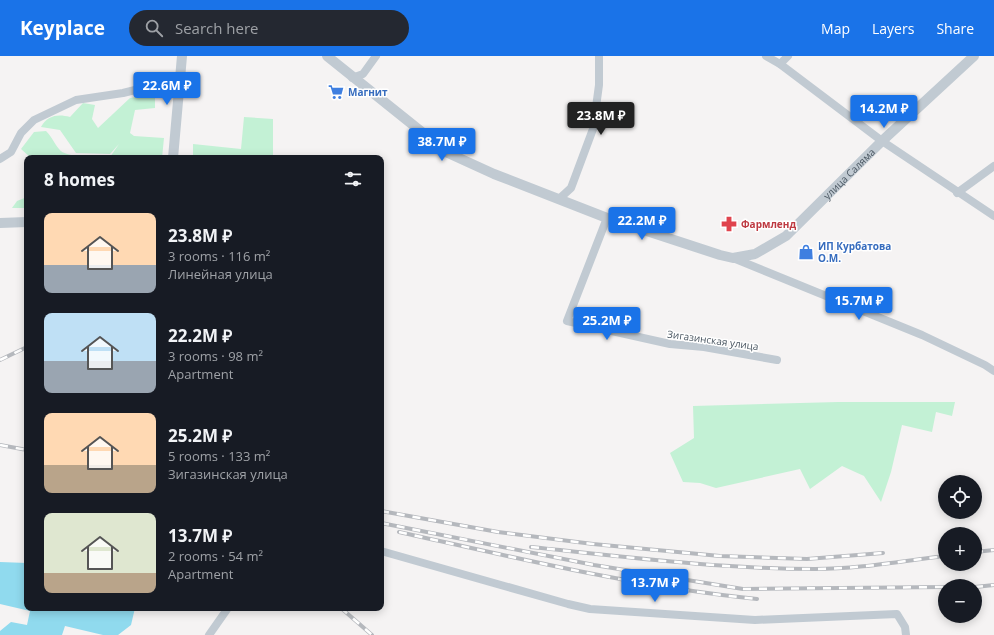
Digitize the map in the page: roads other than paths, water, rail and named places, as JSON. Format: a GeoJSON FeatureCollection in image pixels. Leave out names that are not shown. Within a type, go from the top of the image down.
{"type":"FeatureCollection","features":[{"type":"Feature","properties":{"kind":"street"},"geometry":{"type":"LineString","coordinates":[[173,155],[182,56]]}},
{"type":"Feature","properties":{"kind":"street"},"geometry":{"type":"LineString","coordinates":[[327,56],[352,78],[448,153],[494,174],[607,218],[732,258],[922,335],[985,365],[994,371]]}},
{"type":"Feature","properties":{"kind":"street"},"geometry":{"type":"LineString","coordinates":[[352,78],[363,74],[376,56]]}},
{"type":"Feature","properties":{"kind":"street"},"geometry":{"type":"LineString","coordinates":[[559,199],[571,188],[593,129],[599,85],[599,56]]}},
{"type":"Feature","properties":{"kind":"street"},"geometry":{"type":"LineString","coordinates":[[766,56],[780,64],[882,141],[994,216]]}},
{"type":"Feature","properties":{"kind":"street"},"geometry":{"type":"LineString","coordinates":[[780,64],[788,56]]}},
{"type":"Feature","properties":{"kind":"street","name":"улица Саляма"},"geometry":{"type":"LineString","coordinates":[[732,258],[756,254],[786,236],[882,141],[974,56]]}},
{"type":"Feature","properties":{"kind":"street"},"geometry":{"type":"LineString","coordinates":[[0,159],[11,152],[21,133],[34,120],[76,100],[122,93],[163,83],[180,83]]}},
{"type":"Feature","properties":{"kind":"street"},"geometry":{"type":"LineString","coordinates":[[957,192],[994,166]]}},
{"type":"Feature","properties":{"kind":"street","name":"Зигазинская улица"},"geometry":{"type":"LineString","coordinates":[[607,218],[567,321],[670,344],[704,347],[777,360]]}},
{"type":"Feature","properties":{"kind":"street"},"geometry":{"type":"LineString","coordinates":[[0,223],[24,222]]}},
{"type":"Feature","properties":{"kind":"street"},"geometry":{"type":"LineString","coordinates":[[384,551],[590,609],[755,620],[897,614],[905,627],[906,635]]}},
{"type":"Feature","properties":{"kind":"street"},"geometry":{"type":"LineString","coordinates":[[209,635],[226,611]]}},
{"type":"Feature","properties":{"kind":"water"},"geometry":{"type":"Polygon","coordinates":[[[0,562],[24,563],[24,610],[0,604],[0,562]]]}},
{"type":"Feature","properties":{"kind":"water"},"geometry":{"type":"Polygon","coordinates":[[[30,611],[134,611],[131,625],[118,635],[103,635],[65,626],[62,635],[0,635],[0,631],[11,622],[27,625],[30,611]]]}},
{"type":"Feature","properties":{"kind":"railway"},"geometry":{"type":"LineString","coordinates":[[0,360],[24,348]]}},
{"type":"Feature","properties":{"kind":"railway"},"geometry":{"type":"LineString","coordinates":[[0,445],[24,449]]}},
{"type":"Feature","properties":{"kind":"railway"},"geometry":{"type":"LineString","coordinates":[[384,512],[498,532],[593,544],[720,556],[807,559],[883,553]]}},
{"type":"Feature","properties":{"kind":"railway"},"geometry":{"type":"LineString","coordinates":[[384,524],[594,565],[743,589],[938,587]]}},
{"type":"Feature","properties":{"kind":"railway"},"geometry":{"type":"LineString","coordinates":[[399,532],[577,571],[667,587],[757,599]]}},
{"type":"Feature","properties":{"kind":"railway"},"geometry":{"type":"LineString","coordinates":[[531,547],[708,565],[815,569],[848,568],[938,557]]}},
{"type":"Feature","properties":{"kind":"railway"},"geometry":{"type":"LineString","coordinates":[[982,551],[994,550]]}},
{"type":"Feature","properties":{"kind":"railway"},"geometry":{"type":"LineString","coordinates":[[982,586],[994,585]]}},
{"type":"Feature","properties":{"kind":"railway"},"geometry":{"type":"LineString","coordinates":[[344,611],[372,635]]}},
{"type":"Feature","properties":{"kind":"place","name":"Магнит"},"geometry":{"type":"Point","coordinates":[336,92]}},
{"type":"Feature","properties":{"kind":"place","name":"Фармленд"},"geometry":{"type":"Point","coordinates":[729,224]}},
{"type":"Feature","properties":{"kind":"place","name":"ИП Курбатова О.М."},"geometry":{"type":"Point","coordinates":[806,252]}}]}
